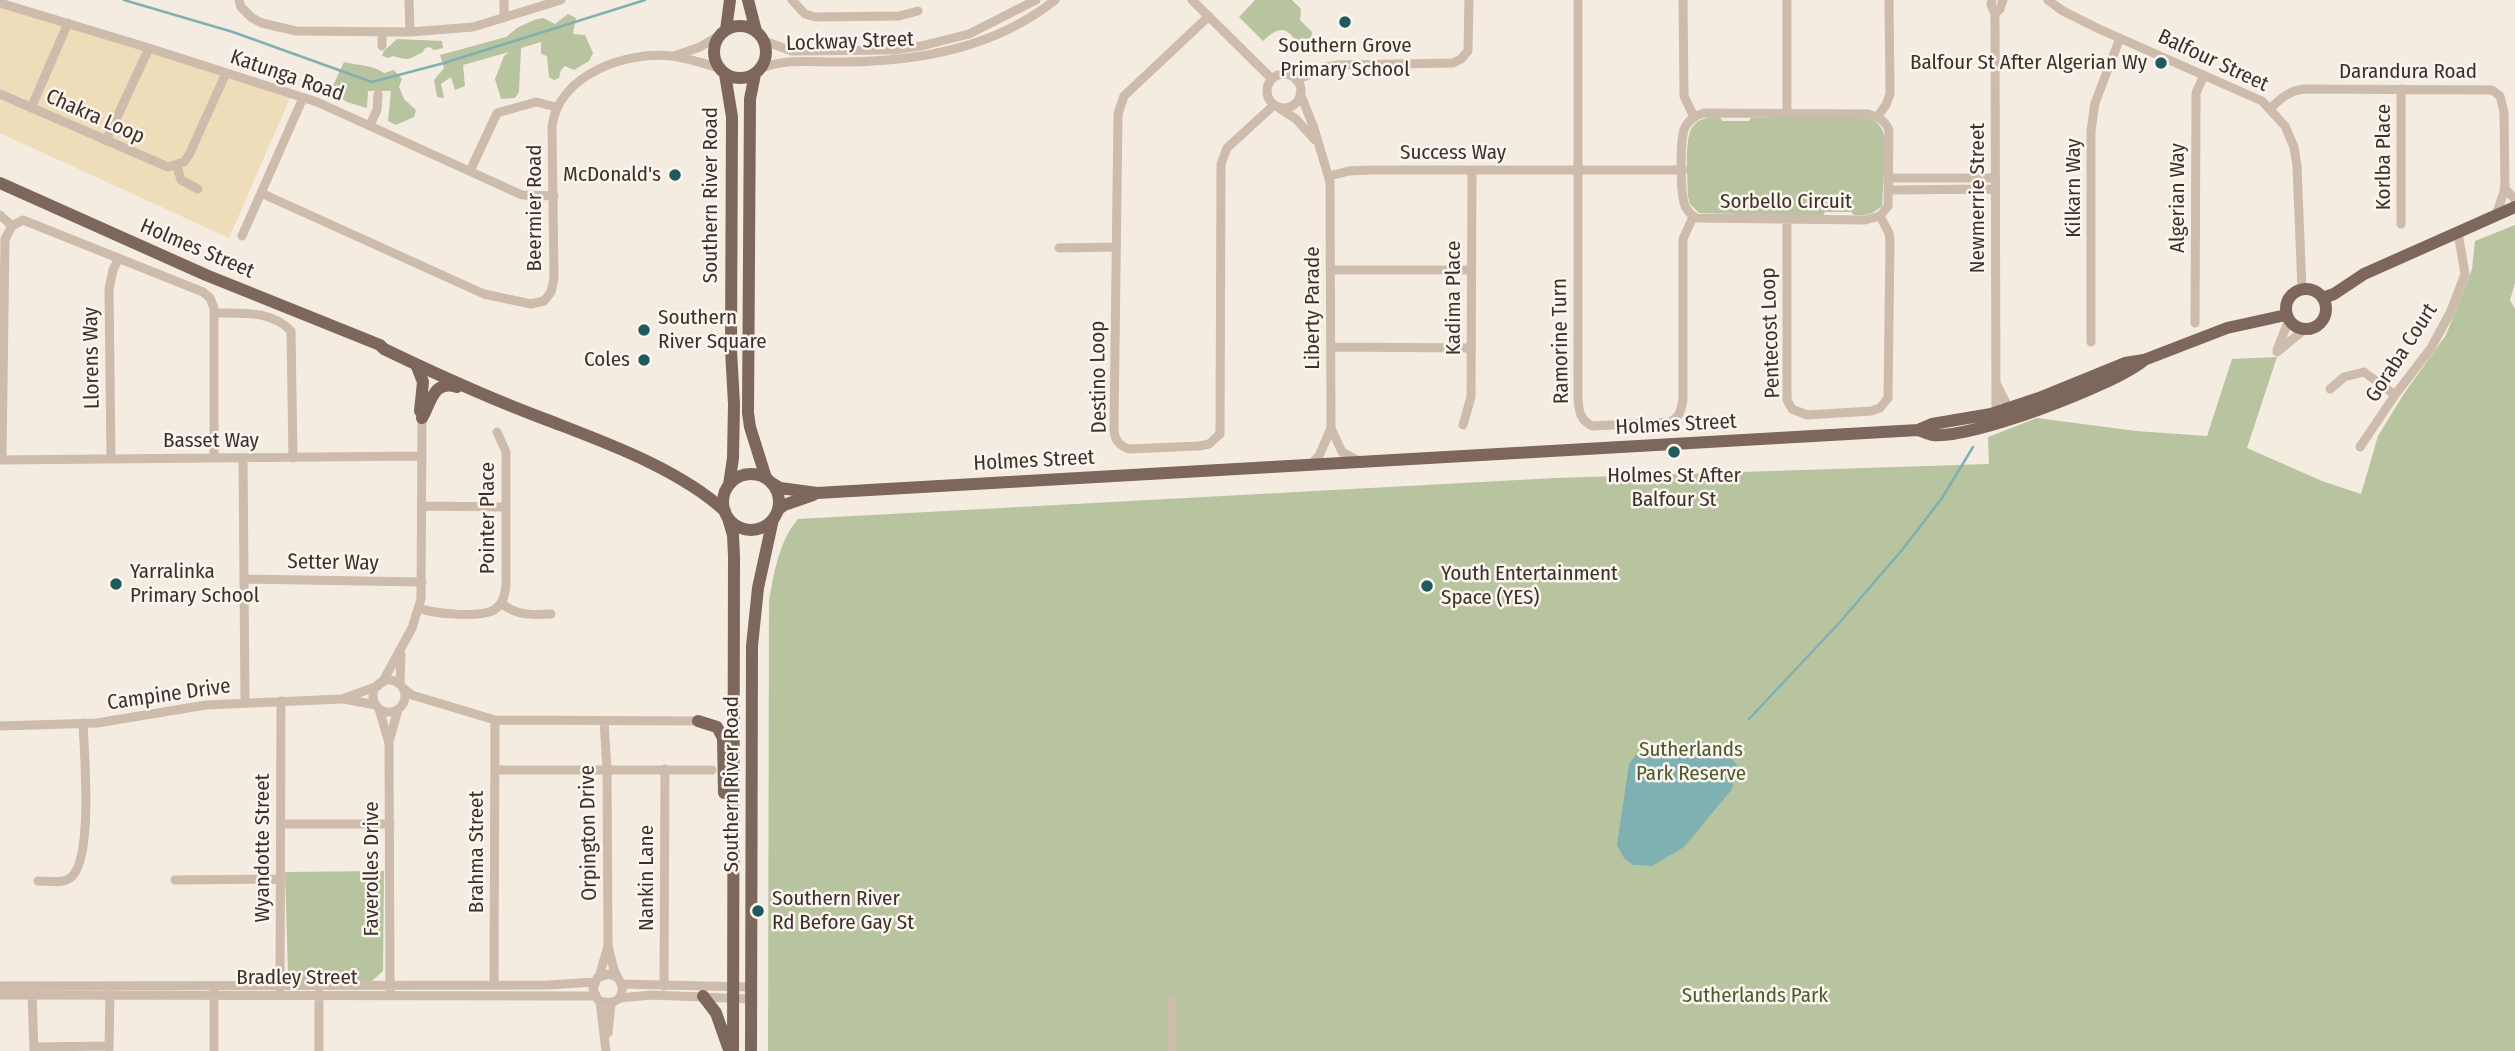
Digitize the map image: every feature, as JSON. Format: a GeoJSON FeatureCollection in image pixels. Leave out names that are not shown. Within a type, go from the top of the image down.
{"type":"FeatureCollection","features":[{"type":"Feature","properties":{"kind":"main road"},"geometry":{"type":"LineString","coordinates":[[730,0],[723,33],[714,51],[722,71],[743,78],[757,71],[766,55],[748,0]]}},
{"type":"Feature","properties":{"kind":"main road"},"geometry":{"type":"LineString","coordinates":[[723,33],[738,26],[760,36]]}},
{"type":"Feature","properties":{"kind":"main road","name":"Southern River Road"},"geometry":{"type":"LineString","coordinates":[[722,71],[732,117],[731,360],[734,404],[733,457],[728,486]]}},
{"type":"Feature","properties":{"kind":"main road","name":"Southern River Road"},"geometry":{"type":"LineString","coordinates":[[757,71],[750,99],[748,413],[750,427],[769,481]]}},
{"type":"Feature","properties":{"kind":"main road","name":"Holmes Street"},"geometry":{"type":"LineString","coordinates":[[0,183],[206,275],[380,345],[416,364],[637,458],[696,489],[726,514]]}},
{"type":"Feature","properties":{"kind":"main road"},"geometry":{"type":"LineString","coordinates":[[2323,298],[2364,274],[2515,207]]}},
{"type":"Feature","properties":{"kind":"main road"},"geometry":{"type":"LineString","coordinates":[[2464,230],[2479,229],[2515,215]]}},
{"type":"Feature","properties":{"kind":"main road"},"geometry":{"type":"LineString","coordinates":[[2302,289],[2315,290],[2326,304],[2325,317],[2316,326],[2305,329],[2298,328],[2287,317],[2288,297],[2302,289]]}},
{"type":"Feature","properties":{"kind":"main road","name":"Holmes Street"},"geometry":{"type":"LineString","coordinates":[[769,481],[780,488],[817,494],[1918,430],[1932,424],[1996,418],[2125,363],[2144,360],[2227,328],[2287,317]]}},
{"type":"Feature","properties":{"kind":"main road","name":"Holmes Street"},"geometry":{"type":"LineString","coordinates":[[380,345],[428,362],[562,424]]}},
{"type":"Feature","properties":{"kind":"main road"},"geometry":{"type":"LineString","coordinates":[[416,364],[423,383],[420,405],[422,418]]}},
{"type":"Feature","properties":{"kind":"main road"},"geometry":{"type":"LineString","coordinates":[[422,418],[432,395],[445,385],[466,390],[509,410],[528,412]]}},
{"type":"Feature","properties":{"kind":"main road","name":"Holmes Street"},"geometry":{"type":"LineString","coordinates":[[1253,470],[1285,474],[1373,469],[1436,459]]}},
{"type":"Feature","properties":{"kind":"main road"},"geometry":{"type":"LineString","coordinates":[[760,475],[777,491],[775,514],[763,527],[750,530],[738,526],[726,514],[723,497],[728,486],[740,476],[760,475]]}},
{"type":"Feature","properties":{"kind":"main road","name":"Holmes Street"},"geometry":{"type":"LineString","coordinates":[[696,489],[728,486]]}},
{"type":"Feature","properties":{"kind":"main road","name":"Holmes Street"},"geometry":{"type":"LineString","coordinates":[[775,514],[784,505],[817,494]]}},
{"type":"Feature","properties":{"kind":"main road","name":"Southern River Road"},"geometry":{"type":"LineString","coordinates":[[726,514],[733,535],[734,556],[731,1051]]}},
{"type":"Feature","properties":{"kind":"main road","name":"Southern River Road"},"geometry":{"type":"LineString","coordinates":[[751,1051],[752,646],[758,588],[775,514]]}},
{"type":"Feature","properties":{"kind":"main road"},"geometry":{"type":"LineString","coordinates":[[698,721],[712,724],[721,732],[724,800],[732,811]]}},
{"type":"Feature","properties":{"kind":"main road"},"geometry":{"type":"LineString","coordinates":[[703,996],[716,1013],[731,1051]]}},
{"type":"Feature","properties":{"kind":"street"},"geometry":{"type":"LineString","coordinates":[[239,0],[243,10],[262,23],[296,31],[382,32],[473,27],[561,0]]}},
{"type":"Feature","properties":{"kind":"street"},"geometry":{"type":"LineString","coordinates":[[409,0],[410,32]]}},
{"type":"Feature","properties":{"kind":"street"},"geometry":{"type":"LineString","coordinates":[[504,0],[505,18]]}},
{"type":"Feature","properties":{"kind":"street"},"geometry":{"type":"LineString","coordinates":[[792,0],[805,14],[815,16],[899,16],[918,11]]}},
{"type":"Feature","properties":{"kind":"street","name":"Lockway Street"},"geometry":{"type":"LineString","coordinates":[[760,36],[792,51],[893,50],[969,34],[1036,0]]}},
{"type":"Feature","properties":{"kind":"street","name":"Lockway Street"},"geometry":{"type":"LineString","coordinates":[[757,71],[779,62],[888,62],[960,49],[1026,20],[1055,0]]}},
{"type":"Feature","properties":{"kind":"street"},"geometry":{"type":"LineString","coordinates":[[1192,0],[1272,79]]}},
{"type":"Feature","properties":{"kind":"street"},"geometry":{"type":"LineString","coordinates":[[1296,80],[1326,67],[1338,65],[1453,64],[1468,51],[1469,0]]}},
{"type":"Feature","properties":{"kind":"street","name":"Ramorine Turn"},"geometry":{"type":"LineString","coordinates":[[1578,0],[1578,398],[1580,415],[1592,426],[1670,422],[1677,418],[1681,411],[1684,239],[1693,216]]}},
{"type":"Feature","properties":{"kind":"street"},"geometry":{"type":"LineString","coordinates":[[1683,0],[1684,96],[1694,117],[1704,113],[1868,114],[1877,117],[1890,94],[1889,0]]}},
{"type":"Feature","properties":{"kind":"street"},"geometry":{"type":"LineString","coordinates":[[1787,0],[1787,114]]}},
{"type":"Feature","properties":{"kind":"street","name":"Newmerrie Street"},"geometry":{"type":"LineString","coordinates":[[1992,0],[1995,14],[1996,418]]}},
{"type":"Feature","properties":{"kind":"street","name":"Newmerrie Street"},"geometry":{"type":"LineString","coordinates":[[1995,14],[2003,0]]}},
{"type":"Feature","properties":{"kind":"street","name":"Balfour Street"},"geometry":{"type":"LineString","coordinates":[[2048,0],[2063,12],[2253,96],[2271,108],[2285,126],[2296,157],[2302,289]]}},
{"type":"Feature","properties":{"kind":"street","name":"Katunga Road"},"geometry":{"type":"LineString","coordinates":[[0,3],[303,98],[370,125],[522,195],[554,196]]}},
{"type":"Feature","properties":{"kind":"street","name":"Destino Loop"},"geometry":{"type":"LineString","coordinates":[[1209,16],[1124,96],[1118,114],[1114,428],[1117,441],[1129,449],[1209,444],[1220,434],[1221,164],[1227,148],[1276,106]]}},
{"type":"Feature","properties":{"kind":"street"},"geometry":{"type":"LineString","coordinates":[[30,108],[68,23]]}},
{"type":"Feature","properties":{"kind":"street"},"geometry":{"type":"LineString","coordinates":[[382,32],[382,46]]}},
{"type":"Feature","properties":{"kind":"street"},"geometry":{"type":"LineString","coordinates":[[470,171],[497,113],[536,102],[556,107],[575,84],[615,63],[644,57],[673,56],[700,47],[723,33]]}},
{"type":"Feature","properties":{"kind":"street","name":"Kilkarn Way"},"geometry":{"type":"LineString","coordinates":[[2091,342],[2091,131],[2095,103],[2120,38]]}},
{"type":"Feature","properties":{"kind":"street"},"geometry":{"type":"LineString","coordinates":[[106,141],[149,48]]}},
{"type":"Feature","properties":{"kind":"street"},"geometry":{"type":"LineString","coordinates":[[673,56],[722,71]]}},
{"type":"Feature","properties":{"kind":"street"},"geometry":{"type":"LineString","coordinates":[[198,189],[181,180],[177,166],[189,155],[226,73]]}},
{"type":"Feature","properties":{"kind":"street"},"geometry":{"type":"LineString","coordinates":[[1287,75],[1296,80],[1300,93],[1294,105],[1286,108],[1276,106],[1267,93],[1272,79],[1287,75]]}},
{"type":"Feature","properties":{"kind":"street","name":"Algerian Way"},"geometry":{"type":"LineString","coordinates":[[2195,323],[2196,93],[2204,75]]}},
{"type":"Feature","properties":{"kind":"street","name":"Korlba Place"},"geometry":{"type":"LineString","coordinates":[[2401,89],[2401,224]]}},
{"type":"Feature","properties":{"kind":"street","name":"Darandura Road"},"geometry":{"type":"LineString","coordinates":[[2271,108],[2293,90],[2492,90],[2500,96],[2504,112],[2505,188],[2496,215]]}},
{"type":"Feature","properties":{"kind":"street","name":"Liberty Parade"},"geometry":{"type":"LineString","coordinates":[[1300,93],[1314,128],[1331,190],[1331,428]]}},
{"type":"Feature","properties":{"kind":"street","name":"Chakra Loop"},"geometry":{"type":"LineString","coordinates":[[0,94],[161,166],[177,166]]}},
{"type":"Feature","properties":{"kind":"street"},"geometry":{"type":"LineString","coordinates":[[370,125],[377,110],[378,94]]}},
{"type":"Feature","properties":{"kind":"street"},"geometry":{"type":"LineString","coordinates":[[242,236],[303,98]]}},
{"type":"Feature","properties":{"kind":"street","name":"Liberty Parade"},"geometry":{"type":"LineString","coordinates":[[1276,106],[1296,119],[1317,141]]}},
{"type":"Feature","properties":{"kind":"street","name":"Beermier Road"},"geometry":{"type":"LineString","coordinates":[[261,193],[484,294],[531,304],[544,302],[551,292],[554,279],[552,126],[556,107]]}},
{"type":"Feature","properties":{"kind":"street","name":"Sorbello Circuit"},"geometry":{"type":"LineString","coordinates":[[1694,117],[1684,131],[1683,170],[1684,203],[1693,216],[1700,219],[1787,220],[1865,220],[1880,216],[1888,206],[1890,190],[1889,130],[1884,121],[1877,117]]}},
{"type":"Feature","properties":{"kind":"street","name":"Success Way"},"geometry":{"type":"LineString","coordinates":[[1329,176],[1352,170],[1683,170]]}},
{"type":"Feature","properties":{"kind":"street","name":"Kadima Place"},"geometry":{"type":"LineString","coordinates":[[1463,425],[1471,397],[1472,170]]}},
{"type":"Feature","properties":{"kind":"street"},"geometry":{"type":"LineString","coordinates":[[1889,178],[1995,184]]}},
{"type":"Feature","properties":{"kind":"street"},"geometry":{"type":"LineString","coordinates":[[1890,190],[1995,184]]}},
{"type":"Feature","properties":{"kind":"street"},"geometry":{"type":"LineString","coordinates":[[2505,188],[2515,199]]}},
{"type":"Feature","properties":{"kind":"street"},"geometry":{"type":"LineString","coordinates":[[0,215],[12,226]]}},
{"type":"Feature","properties":{"kind":"street","name":"Pentecost Loop"},"geometry":{"type":"LineString","coordinates":[[1787,220],[1787,400],[1797,412],[1807,415],[1871,411],[1880,408],[1888,397],[1890,241],[1880,216]]}},
{"type":"Feature","properties":{"kind":"street"},"geometry":{"type":"LineString","coordinates":[[1,459],[5,239],[12,226],[23,220],[203,292],[212,301],[214,458]]}},
{"type":"Feature","properties":{"kind":"street","name":"Goraba Court"},"geometry":{"type":"LineString","coordinates":[[2360,447],[2435,342],[2461,288],[2465,274],[2464,230]]}},
{"type":"Feature","properties":{"kind":"street"},"geometry":{"type":"LineString","coordinates":[[1059,248],[1116,247]]}},
{"type":"Feature","properties":{"kind":"street","name":"Llorens Way"},"geometry":{"type":"LineString","coordinates":[[111,458],[109,289],[118,260]]}},
{"type":"Feature","properties":{"kind":"street"},"geometry":{"type":"LineString","coordinates":[[1331,270],[1471,270]]}},
{"type":"Feature","properties":{"kind":"street"},"geometry":{"type":"LineString","coordinates":[[214,313],[254,313],[291,331],[293,458]]}},
{"type":"Feature","properties":{"kind":"street"},"geometry":{"type":"LineString","coordinates":[[2287,317],[2277,352],[2305,329]]}},
{"type":"Feature","properties":{"kind":"street"},"geometry":{"type":"LineString","coordinates":[[1331,347],[1471,348]]}},
{"type":"Feature","properties":{"kind":"street"},"geometry":{"type":"LineString","coordinates":[[2330,389],[2344,377],[2364,372],[2395,396]]}},
{"type":"Feature","properties":{"kind":"street","name":"Newmerrie Street"},"geometry":{"type":"LineString","coordinates":[[1996,383],[2011,413]]}},
{"type":"Feature","properties":{"kind":"street"},"geometry":{"type":"LineString","coordinates":[[422,418],[422,582],[419,608],[401,649],[373,695],[378,707],[390,712],[432,700]]}},
{"type":"Feature","properties":{"kind":"street"},"geometry":{"type":"LineString","coordinates":[[1331,428],[1342,452],[1347,457],[1362,461]]}},
{"type":"Feature","properties":{"kind":"street"},"geometry":{"type":"LineString","coordinates":[[1310,465],[1320,456],[1331,428]]}},
{"type":"Feature","properties":{"kind":"street","name":"Pointer Place"},"geometry":{"type":"LineString","coordinates":[[419,608],[436,613],[485,613],[501,603],[506,585],[506,452],[497,432]]}},
{"type":"Feature","properties":{"kind":"street","name":"Basset Way"},"geometry":{"type":"LineString","coordinates":[[1,459],[422,456]]}},
{"type":"Feature","properties":{"kind":"street"},"geometry":{"type":"LineString","coordinates":[[243,458],[245,702]]}},
{"type":"Feature","properties":{"kind":"street"},"geometry":{"type":"LineString","coordinates":[[423,506],[506,507]]}},
{"type":"Feature","properties":{"kind":"street","name":"Setter Way"},"geometry":{"type":"LineString","coordinates":[[244,579],[422,582]]}},
{"type":"Feature","properties":{"kind":"street"},"geometry":{"type":"LineString","coordinates":[[501,603],[513,612],[523,615],[551,614]]}},
{"type":"Feature","properties":{"kind":"street"},"geometry":{"type":"LineString","coordinates":[[400,708],[405,698],[401,649]]}},
{"type":"Feature","properties":{"kind":"street"},"geometry":{"type":"LineString","coordinates":[[380,684],[391,681],[412,695],[495,720],[698,721]]}},
{"type":"Feature","properties":{"kind":"street","name":"Campine Drive"},"geometry":{"type":"LineString","coordinates":[[342,699],[380,684]]}},
{"type":"Feature","properties":{"kind":"street","name":"Campine Drive"},"geometry":{"type":"LineString","coordinates":[[0,726],[97,723],[206,705],[245,702],[342,699],[378,707]]}},
{"type":"Feature","properties":{"kind":"street","name":"Wyandotte Street"},"geometry":{"type":"LineString","coordinates":[[280,990],[281,701]]}},
{"type":"Feature","properties":{"kind":"street","name":"Faverolles Drive"},"geometry":{"type":"LineString","coordinates":[[378,707],[389,743],[390,990]]}},
{"type":"Feature","properties":{"kind":"street","name":"Faverolles Drive"},"geometry":{"type":"LineString","coordinates":[[389,743],[400,708]]}},
{"type":"Feature","properties":{"kind":"street","name":"Brahma Street"},"geometry":{"type":"LineString","coordinates":[[494,984],[495,720]]}},
{"type":"Feature","properties":{"kind":"street","name":"Orpington Drive"},"geometry":{"type":"LineString","coordinates":[[604,721],[607,769],[608,944],[620,981]]}},
{"type":"Feature","properties":{"kind":"street"},"geometry":{"type":"LineString","coordinates":[[38,881],[65,880],[78,869],[87,819],[83,723]]}},
{"type":"Feature","properties":{"kind":"street","name":"Nankin Lane"},"geometry":{"type":"LineString","coordinates":[[664,769],[664,986]]}},
{"type":"Feature","properties":{"kind":"street"},"geometry":{"type":"LineString","coordinates":[[495,770],[712,770]]}},
{"type":"Feature","properties":{"kind":"street"},"geometry":{"type":"LineString","coordinates":[[281,824],[390,824]]}},
{"type":"Feature","properties":{"kind":"street"},"geometry":{"type":"LineString","coordinates":[[175,880],[281,879]]}},
{"type":"Feature","properties":{"kind":"street","name":"Orpington Drive"},"geometry":{"type":"LineString","coordinates":[[597,979],[608,944]]}},
{"type":"Feature","properties":{"kind":"street"},"geometry":{"type":"LineString","coordinates":[[606,1051],[606,1038],[597,999],[597,979],[609,974],[620,981],[751,993]]}},
{"type":"Feature","properties":{"kind":"street","name":"Bradley Street"},"geometry":{"type":"LineString","coordinates":[[0,995],[32,991],[110,990],[390,990],[494,984],[570,985],[597,979]]}},
{"type":"Feature","properties":{"kind":"street"},"geometry":{"type":"LineString","coordinates":[[606,1038],[615,1000],[622,991],[620,981]]}},
{"type":"Feature","properties":{"kind":"street","name":"Bradley Street"},"geometry":{"type":"LineString","coordinates":[[0,986],[32,991]]}},
{"type":"Feature","properties":{"kind":"street"},"geometry":{"type":"LineString","coordinates":[[32,991],[34,1049],[109,1049],[110,990]]}},
{"type":"Feature","properties":{"kind":"street"},"geometry":{"type":"LineString","coordinates":[[214,990],[214,1051]]}},
{"type":"Feature","properties":{"kind":"street","name":"Bradley Street"},"geometry":{"type":"LineString","coordinates":[[390,990],[597,999]]}},
{"type":"Feature","properties":{"kind":"street"},"geometry":{"type":"LineString","coordinates":[[319,991],[319,1051]]}},
{"type":"Feature","properties":{"kind":"street"},"geometry":{"type":"LineString","coordinates":[[597,999],[615,1000],[641,995],[703,996],[733,992]]}},
{"type":"Feature","properties":{"kind":"street"},"geometry":{"type":"LineString","coordinates":[[1172,1000],[1172,1051]]}},
{"type":"Feature","properties":{"kind":"green space"},"geometry":{"type":"Polygon","coordinates":[[[1255,0],[1292,0],[1301,9],[1300,20],[1312,32],[1310,50],[1301,47],[1285,30],[1270,35],[1263,41],[1239,17],[1255,0]]]}},
{"type":"Feature","properties":{"kind":"green space"},"geometry":{"type":"Polygon","coordinates":[[[568,14],[576,18],[573,34],[585,35],[593,53],[589,61],[574,70],[565,66],[559,78],[554,80],[549,77],[547,56],[541,54],[541,42],[521,48],[519,92],[515,98],[501,99],[495,79],[504,56],[509,52],[463,65],[465,86],[455,90],[451,77],[441,84],[444,98],[437,97],[434,80],[444,68],[440,55],[506,37],[534,20],[543,18],[555,24],[568,14]]]}},
{"type":"Feature","properties":{"kind":"green space"},"geometry":{"type":"Polygon","coordinates":[[[397,39],[442,41],[443,48],[425,48],[423,52],[408,59],[382,56],[397,39]]]}},
{"type":"Feature","properties":{"kind":"green space"},"geometry":{"type":"Polygon","coordinates":[[[344,62],[384,73],[394,70],[402,79],[399,87],[404,99],[416,110],[414,117],[396,125],[388,121],[391,91],[368,91],[367,108],[347,102],[330,92],[344,62]]]}},
{"type":"Feature","properties":{"kind":"green space"},"geometry":{"type":"Polygon","coordinates":[[[1720,117],[1722,121],[1749,121],[1751,118],[1867,118],[1874,121],[1882,129],[1886,140],[1882,206],[1872,213],[1862,215],[1854,215],[1851,212],[1825,212],[1823,216],[1699,213],[1690,204],[1688,197],[1688,138],[1697,122],[1720,117]]]}},
{"type":"Feature","properties":{"kind":"green space","name":"Sutherlands Park Reserve"},"geometry":{"type":"Polygon","coordinates":[[[2515,225],[2515,283],[2510,300],[2515,309],[2515,1051],[768,1051],[769,601],[782,547],[798,519],[1555,478],[1989,464],[1988,437],[2037,418],[2136,431],[2207,436],[2232,359],[2277,357],[2247,448],[2322,481],[2361,494],[2378,436],[2403,395],[2446,335],[2472,269],[2475,241],[2515,225]]]}},
{"type":"Feature","properties":{"kind":"green space"},"geometry":{"type":"Polygon","coordinates":[[[384,871],[383,971],[372,981],[305,982],[293,979],[288,973],[285,872],[384,871]]]}},
{"type":"Feature","properties":{"kind":"sand"},"geometry":{"type":"Polygon","coordinates":[[[0,0],[293,91],[229,238],[0,133],[0,0]]]}},
{"type":"Feature","properties":{"kind":"water"},"geometry":{"type":"Polygon","coordinates":[[[1700,741],[1724,750],[1737,765],[1732,789],[1684,847],[1652,866],[1633,865],[1624,858],[1617,845],[1629,764],[1639,751],[1700,741]]]}},
{"type":"Feature","properties":{"kind":"waterway"},"geometry":{"type":"LineString","coordinates":[[124,0],[233,32],[372,82],[444,63],[645,0]]}},
{"type":"Feature","properties":{"kind":"waterway"},"geometry":{"type":"LineString","coordinates":[[1749,719],[1840,622],[1902,550],[1942,498],[1973,447]]}},
{"type":"Feature","properties":{"kind":"place","name":"Southern Grove Primary School"},"geometry":{"type":"Point","coordinates":[1345,22]}},
{"type":"Feature","properties":{"kind":"place","name":"Balfour St After Algerian Wy"},"geometry":{"type":"Point","coordinates":[2161,63]}},
{"type":"Feature","properties":{"kind":"place","name":"McDonald's"},"geometry":{"type":"Point","coordinates":[675,175]}},
{"type":"Feature","properties":{"kind":"place","name":"Southern River Square"},"geometry":{"type":"Point","coordinates":[644,330]}},
{"type":"Feature","properties":{"kind":"place","name":"Coles"},"geometry":{"type":"Point","coordinates":[644,360]}},
{"type":"Feature","properties":{"kind":"place","name":"Holmes St After Balfour St"},"geometry":{"type":"Point","coordinates":[1674,452]}},
{"type":"Feature","properties":{"kind":"place","name":"Yarralinka Primary School"},"geometry":{"type":"Point","coordinates":[116,584]}},
{"type":"Feature","properties":{"kind":"place","name":"Youth Entertainment Space (YES)"},"geometry":{"type":"Point","coordinates":[1427,586]}},
{"type":"Feature","properties":{"kind":"place","name":"Southern River Rd Before Gay St"},"geometry":{"type":"Point","coordinates":[758,911]}},
{"type":"Feature","properties":{"kind":"park label","name":"Sutherlands Park"},"geometry":{"type":"Point","coordinates":[1755,996]}}]}
